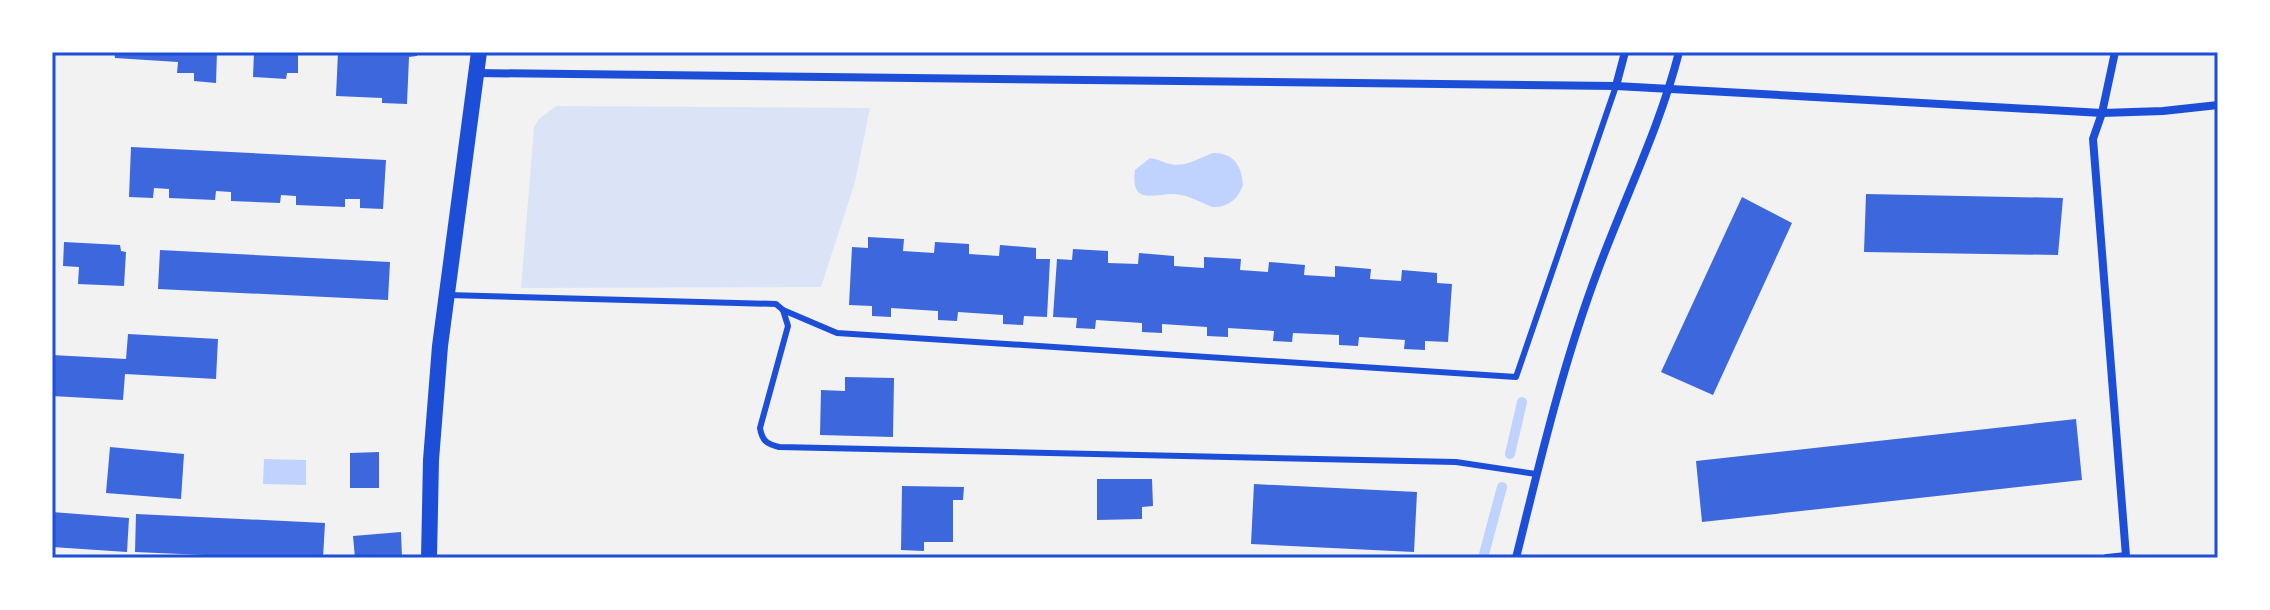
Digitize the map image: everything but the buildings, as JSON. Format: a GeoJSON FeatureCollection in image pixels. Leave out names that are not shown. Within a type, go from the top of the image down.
{"type":"FeatureCollection","features":[{"type":"Feature","properties":{"kind":"main road"},"geometry":{"type":"LineString","coordinates":[[429,558],[431,460],[446,295],[479,52]]}},
{"type":"Feature","properties":{"kind":"street"},"geometry":{"type":"LineString","coordinates":[[1616,86],[1625,52]]}},
{"type":"Feature","properties":{"kind":"street"},"geometry":{"type":"LineString","coordinates":[[1516,558],[1536,474],[1598,268],[1669,90],[1679,52]]}},
{"type":"Feature","properties":{"kind":"street"},"geometry":{"type":"LineString","coordinates":[[2107,558],[2126,557],[2093,139],[2115,52]]}},
{"type":"Feature","properties":{"kind":"street"},"geometry":{"type":"LineString","coordinates":[[476,73],[1616,86],[2102,113],[2218,105]]}},
{"type":"Feature","properties":{"kind":"lane"},"geometry":{"type":"LineString","coordinates":[[446,295],[776,304],[783,310],[837,333],[1516,377],[1616,86]]}},
{"type":"Feature","properties":{"kind":"lane"},"geometry":{"type":"LineString","coordinates":[[783,310],[788,326],[760,428],[761,437],[768,444],[1456,462],[1536,474]]}},
{"type":"Feature","properties":{"kind":"shaded area"},"geometry":{"type":"Polygon","coordinates":[[[556,106],[870,108],[855,182],[821,287],[521,288],[534,127],[556,106]]]}},
{"type":"Feature","properties":{"kind":"water"},"geometry":{"type":"Polygon","coordinates":[[[1213,153],[1231,158],[1241,172],[1243,185],[1228,204],[1212,207],[1175,194],[1146,196],[1136,189],[1135,170],[1150,158],[1181,165],[1213,153]]]}},
{"type":"Feature","properties":{"kind":"water"},"geometry":{"type":"Polygon","coordinates":[[[264,459],[306,460],[306,485],[263,484],[264,459]]]}},
{"type":"Feature","properties":{"kind":"waterway"},"geometry":{"type":"LineString","coordinates":[[1510,454],[1522,402]]}},
{"type":"Feature","properties":{"kind":"waterway"},"geometry":{"type":"LineString","coordinates":[[1483,558],[1502,487]]}}]}
